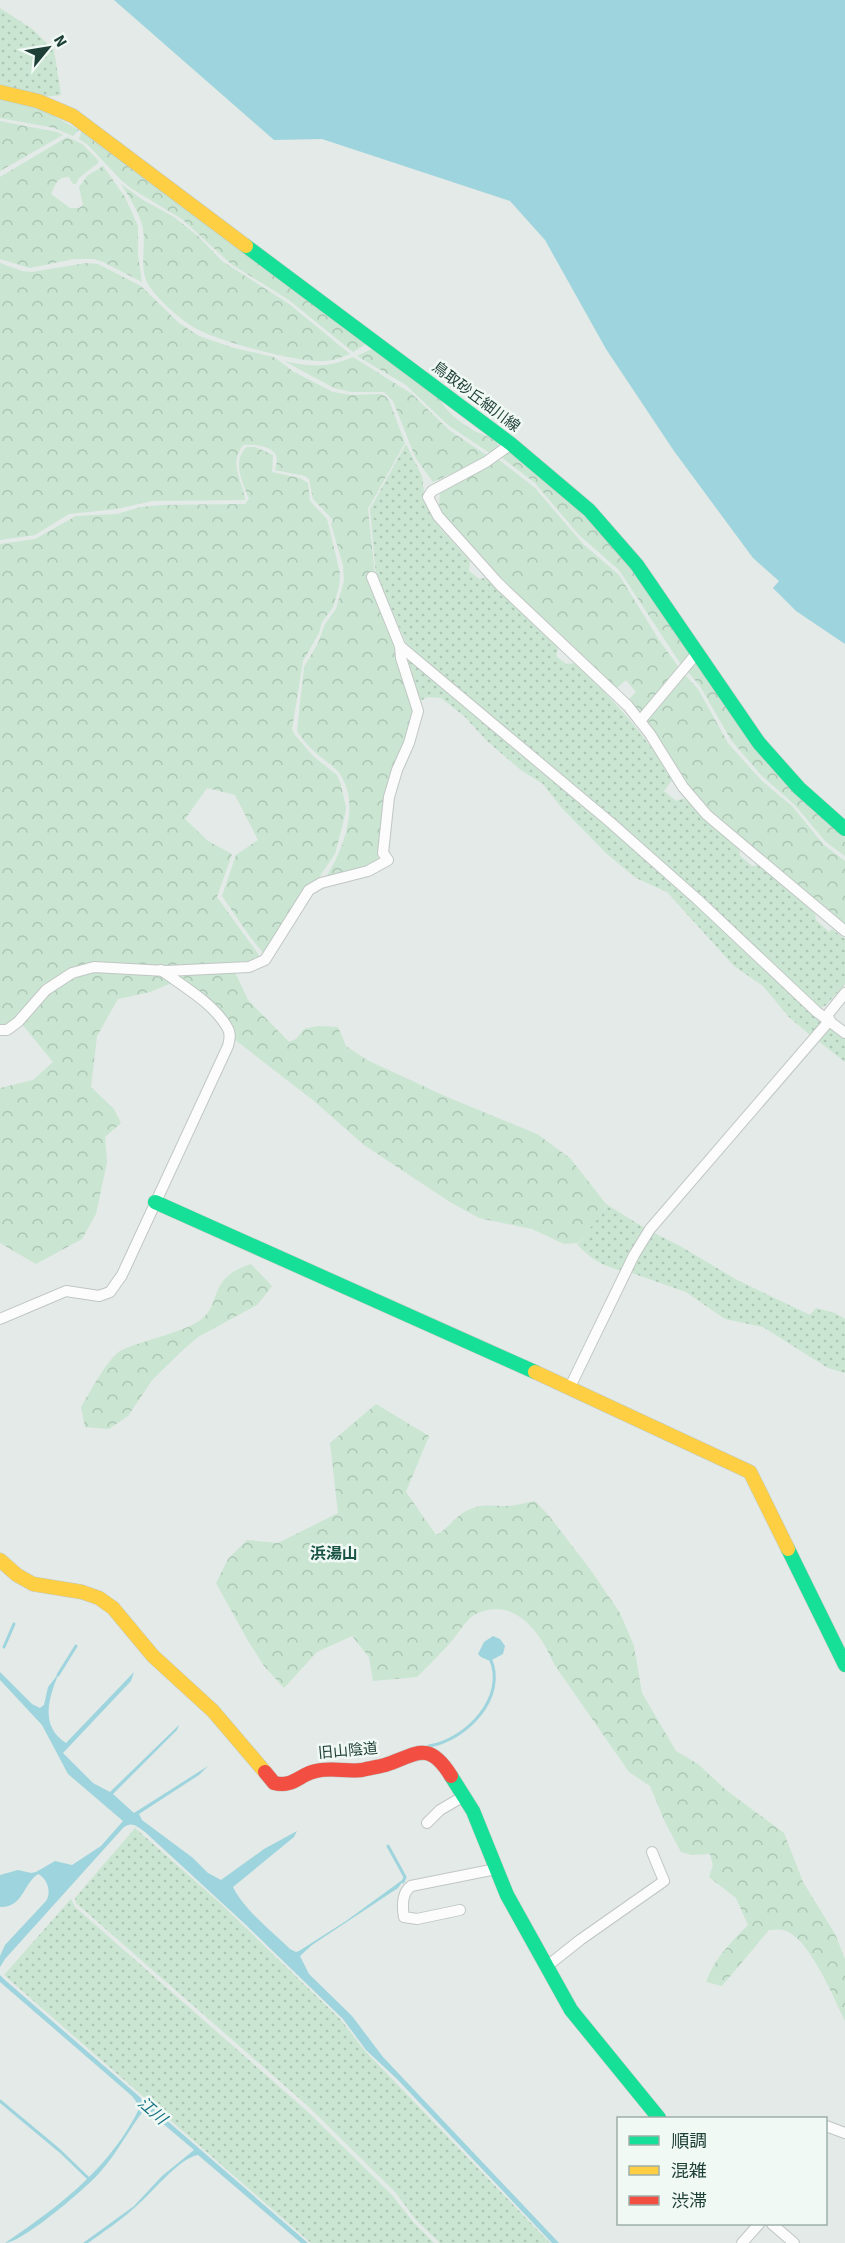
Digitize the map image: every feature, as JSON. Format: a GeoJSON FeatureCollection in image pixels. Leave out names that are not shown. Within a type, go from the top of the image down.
{"type":"FeatureCollection","features":[{"type":"Feature","properties":{"kind":"street","name":"鳥取砂丘細川線"},"geometry":{"type":"LineString","coordinates":[[0,92],[44,102],[73,116],[511,444],[589,510],[637,565],[759,743],[799,788],[845,829]]}},
{"type":"Feature","properties":{"kind":"street"},"geometry":{"type":"LineString","coordinates":[[511,444],[486,462],[432,490],[429,496],[438,516],[499,584],[628,706],[683,787],[707,815],[845,931]]}},
{"type":"Feature","properties":{"kind":"street"},"geometry":{"type":"LineString","coordinates":[[0,1030],[7,1030],[18,1022],[46,990],[72,973],[94,967],[161,970],[249,967],[265,960],[309,890],[321,883],[368,871],[388,860],[383,853],[389,797],[418,711],[401,658],[400,646],[372,577]]}},
{"type":"Feature","properties":{"kind":"street"},"geometry":{"type":"LineString","coordinates":[[400,646],[619,830],[845,1033]]}},
{"type":"Feature","properties":{"kind":"street"},"geometry":{"type":"LineString","coordinates":[[640,721],[698,653]]}},
{"type":"Feature","properties":{"kind":"street"},"geometry":{"type":"LineString","coordinates":[[0,1319],[66,1291],[99,1296],[110,1292],[122,1275],[228,1046],[230,1037],[228,1029],[217,1014],[161,970]]}},
{"type":"Feature","properties":{"kind":"street"},"geometry":{"type":"LineString","coordinates":[[569,1389],[634,1255],[650,1229],[827,1019],[845,993]]}},
{"type":"Feature","properties":{"kind":"street"},"geometry":{"type":"LineString","coordinates":[[156,1202],[472,1343],[750,1472],[845,1665]]}},
{"type":"Feature","properties":{"kind":"street","name":"旧山陰道"},"geometry":{"type":"LineString","coordinates":[[0,1560],[17,1575],[33,1584],[82,1592],[99,1598],[113,1608],[153,1656],[213,1711],[274,1783],[289,1786],[311,1771],[360,1770],[385,1765],[409,1754],[420,1752],[431,1754],[441,1763],[464,1796],[482,1830],[496,1869],[521,1923],[571,2010],[657,2117]]}},
{"type":"Feature","properties":{"kind":"street"},"geometry":{"type":"LineString","coordinates":[[427,1823],[440,1810],[464,1796]]}},
{"type":"Feature","properties":{"kind":"street"},"geometry":{"type":"LineString","coordinates":[[546,1967],[664,1881],[652,1852]]}},
{"type":"Feature","properties":{"kind":"street"},"geometry":{"type":"LineString","coordinates":[[460,1910],[417,1919],[404,1917],[406,1890],[418,1883],[496,1869]]}},
{"type":"Feature","properties":{"kind":"street"},"geometry":{"type":"LineString","coordinates":[[827,2127],[845,2133]]}},
{"type":"Feature","properties":{"kind":"street"},"geometry":{"type":"LineString","coordinates":[[742,2243],[757,2225]]}},
{"type":"Feature","properties":{"kind":"street"},"geometry":{"type":"LineString","coordinates":[[774,2225],[794,2243]]}},
{"type":"Feature","properties":{"kind":"green space"},"geometry":{"type":"Polygon","coordinates":[[[0,8],[32,29],[54,50],[61,95],[41,97],[0,87],[0,8]]]}},
{"type":"Feature","properties":{"kind":"green space"},"geometry":{"type":"Polygon","coordinates":[[[0,98],[34,105],[79,130],[73,136],[54,128],[0,118],[0,98]]]}},
{"type":"Feature","properties":{"kind":"green space"},"geometry":{"type":"Polygon","coordinates":[[[0,121],[57,132],[63,135],[0,171],[0,121]]]}},
{"type":"Feature","properties":{"kind":"green space"},"geometry":{"type":"Polygon","coordinates":[[[82,130],[366,344],[353,352],[289,300],[231,264],[182,219],[121,180],[88,145],[79,139],[82,130]]]}},
{"type":"Feature","properties":{"kind":"green space"},"geometry":{"type":"Polygon","coordinates":[[[67,137],[82,144],[98,160],[98,163],[79,178],[76,184],[73,184],[69,177],[62,178],[55,184],[51,194],[70,208],[79,208],[83,205],[79,187],[87,176],[103,166],[125,197],[138,226],[138,255],[142,282],[94,259],[74,259],[30,268],[0,259],[0,177],[67,137]]]}},
{"type":"Feature","properties":{"kind":"green space"},"geometry":{"type":"Polygon","coordinates":[[[121,184],[143,200],[174,217],[198,236],[222,261],[289,304],[350,354],[327,361],[293,358],[224,340],[199,330],[185,321],[161,301],[146,280],[143,267],[142,223],[121,184]]]}},
{"type":"Feature","properties":{"kind":"green space"},"geometry":{"type":"Polygon","coordinates":[[[0,263],[32,272],[86,263],[98,264],[141,286],[179,323],[199,336],[234,348],[274,357],[294,372],[333,392],[351,395],[381,394],[389,400],[405,443],[368,509],[375,575],[369,572],[391,633],[413,714],[377,860],[373,867],[325,879],[338,855],[347,828],[349,800],[340,774],[302,739],[297,731],[304,667],[318,643],[325,624],[336,609],[344,581],[343,565],[331,524],[333,520],[313,499],[309,479],[305,476],[275,470],[277,457],[270,449],[256,445],[243,445],[237,459],[237,466],[245,500],[152,501],[116,509],[69,514],[35,535],[0,540],[0,263]]]}},
{"type":"Feature","properties":{"kind":"green space"},"geometry":{"type":"Polygon","coordinates":[[[372,349],[438,395],[456,419],[491,438],[499,447],[491,454],[448,425],[406,385],[357,356],[372,349]]]}},
{"type":"Feature","properties":{"kind":"green space"},"geometry":{"type":"Polygon","coordinates":[[[353,357],[412,394],[449,430],[488,456],[433,482],[415,457],[393,401],[384,392],[351,392],[334,388],[284,361],[319,365],[353,357]]]}},
{"type":"Feature","properties":{"kind":"green space"},"geometry":{"type":"Polygon","coordinates":[[[406,444],[422,476],[425,501],[441,529],[470,561],[469,571],[479,579],[485,578],[557,645],[556,656],[566,664],[576,663],[616,704],[640,733],[672,780],[664,791],[676,801],[684,798],[739,848],[740,856],[752,866],[758,865],[815,912],[816,920],[829,932],[832,929],[845,939],[845,984],[825,1006],[820,1008],[815,1006],[407,645],[376,575],[370,509],[406,444]]]}},
{"type":"Feature","properties":{"kind":"green space"},"geometry":{"type":"Polygon","coordinates":[[[247,447],[255,447],[273,455],[272,472],[300,478],[308,483],[310,501],[327,519],[340,573],[339,587],[333,607],[322,622],[319,633],[303,661],[292,729],[314,757],[337,775],[341,785],[346,808],[335,854],[318,882],[264,954],[222,896],[236,855],[258,840],[235,795],[207,788],[185,819],[208,841],[232,854],[217,897],[261,958],[250,963],[70,969],[43,986],[11,1024],[0,1027],[0,544],[35,539],[76,516],[117,514],[141,507],[162,505],[245,504],[249,499],[239,465],[242,452],[247,447]]]}},
{"type":"Feature","properties":{"kind":"green space"},"geometry":{"type":"Polygon","coordinates":[[[510,452],[562,493],[624,558],[690,652],[682,666],[619,570],[579,535],[535,483],[501,457],[510,452]]]}},
{"type":"Feature","properties":{"kind":"green space"},"geometry":{"type":"Polygon","coordinates":[[[498,459],[535,488],[583,544],[619,575],[659,640],[680,669],[641,713],[629,699],[636,692],[626,680],[617,688],[510,588],[443,515],[439,504],[440,491],[498,459]]]}},
{"type":"Feature","properties":{"kind":"green space"},"geometry":{"type":"Polygon","coordinates":[[[403,653],[604,820],[820,1019],[821,1022],[811,1036],[789,1017],[763,986],[734,966],[667,892],[636,878],[607,854],[561,807],[542,783],[522,771],[487,741],[464,716],[441,698],[427,697],[419,702],[403,653]]]}},
{"type":"Feature","properties":{"kind":"green space"},"geometry":{"type":"Polygon","coordinates":[[[693,664],[698,664],[737,723],[845,838],[845,856],[826,842],[794,804],[761,775],[731,740],[700,686],[687,671],[693,664]]]}},
{"type":"Feature","properties":{"kind":"green space"},"geometry":{"type":"Polygon","coordinates":[[[684,674],[698,689],[728,743],[763,782],[792,806],[824,845],[845,861],[845,925],[718,818],[691,790],[647,720],[684,674]]]}},
{"type":"Feature","properties":{"kind":"green space"},"geometry":{"type":"Polygon","coordinates":[[[91,971],[154,974],[172,983],[150,992],[118,999],[97,1036],[91,1087],[114,1109],[121,1123],[105,1137],[107,1162],[96,1214],[82,1239],[36,1264],[0,1243],[0,1088],[33,1080],[53,1062],[21,1023],[58,982],[91,971]]]}},
{"type":"Feature","properties":{"kind":"green space"},"geometry":{"type":"Polygon","coordinates":[[[235,972],[248,1000],[289,1042],[296,1039],[304,1029],[318,1026],[338,1027],[346,1046],[367,1060],[447,1097],[537,1134],[570,1158],[606,1204],[602,1215],[585,1237],[577,1243],[564,1244],[532,1229],[479,1218],[450,1202],[364,1145],[314,1101],[234,1039],[233,1035],[168,973],[235,972]]]}},
{"type":"Feature","properties":{"kind":"green space"},"geometry":{"type":"Polygon","coordinates":[[[831,1025],[845,1037],[845,1062],[817,1040],[831,1025]]]}},
{"type":"Feature","properties":{"kind":"green space"},"geometry":{"type":"Polygon","coordinates":[[[606,1204],[646,1229],[622,1271],[597,1261],[577,1244],[602,1214],[606,1204]]]}},
{"type":"Feature","properties":{"kind":"green space"},"geometry":{"type":"Polygon","coordinates":[[[652,1232],[737,1280],[810,1315],[816,1308],[835,1313],[845,1319],[845,1373],[828,1368],[763,1327],[725,1319],[686,1292],[629,1272],[652,1232]]]}},
{"type":"Feature","properties":{"kind":"green space"},"geometry":{"type":"Polygon","coordinates":[[[251,1264],[272,1286],[257,1305],[198,1337],[184,1349],[153,1379],[128,1416],[109,1429],[85,1427],[81,1407],[104,1368],[115,1355],[129,1347],[198,1322],[209,1311],[226,1277],[251,1264]]]}},
{"type":"Feature","properties":{"kind":"green space"},"geometry":{"type":"Polygon","coordinates":[[[376,1404],[429,1436],[406,1492],[436,1535],[473,1508],[513,1506],[535,1501],[592,1572],[620,1613],[634,1646],[642,1693],[676,1751],[698,1764],[726,1790],[784,1833],[803,1882],[835,1934],[845,1959],[845,2021],[811,1955],[792,1934],[783,1930],[769,1930],[722,1986],[706,1982],[718,1958],[748,1925],[736,1898],[709,1877],[713,1865],[710,1854],[692,1855],[681,1852],[650,1786],[629,1772],[554,1664],[534,1629],[513,1613],[502,1609],[488,1610],[474,1615],[417,1677],[373,1681],[369,1657],[352,1636],[317,1652],[284,1688],[264,1666],[216,1583],[228,1559],[247,1540],[278,1543],[338,1513],[330,1443],[376,1404]]]}},
{"type":"Feature","properties":{"kind":"green space"},"geometry":{"type":"Polygon","coordinates":[[[135,1828],[220,1903],[341,2020],[365,2051],[550,2243],[440,2243],[416,2220],[396,2193],[309,2107],[76,1903],[75,1898],[135,1828]]]}},
{"type":"Feature","properties":{"kind":"green space"},"geometry":{"type":"Polygon","coordinates":[[[71,1899],[75,1907],[308,2112],[392,2195],[414,2223],[434,2243],[311,2243],[4,1975],[71,1899]]]}},
{"type":"Feature","properties":{"kind":"water"},"geometry":{"type":"Polygon","coordinates":[[[114,0],[845,0],[845,644],[796,611],[773,588],[779,581],[753,558],[674,451],[606,349],[545,240],[510,201],[322,139],[274,140],[114,0]]]}},
{"type":"Feature","properties":{"kind":"water"},"geometry":{"type":"Polygon","coordinates":[[[493,1636],[500,1639],[505,1646],[503,1654],[490,1661],[478,1654],[484,1642],[493,1636]]]}},
{"type":"Feature","properties":{"kind":"water"},"geometry":{"type":"Polygon","coordinates":[[[0,1672],[32,1704],[40,1708],[44,1705],[48,1687],[59,1673],[50,1701],[49,1720],[52,1728],[66,1743],[134,1672],[131,1681],[63,1753],[93,1783],[110,1792],[179,1725],[177,1730],[113,1794],[134,1813],[208,1766],[199,1775],[139,1814],[142,1820],[193,1858],[208,1873],[221,1880],[264,1849],[297,1831],[294,1837],[233,1887],[251,1912],[290,1949],[299,1951],[346,1921],[405,1878],[398,1888],[312,1945],[300,1956],[309,1974],[352,2016],[383,2057],[559,2243],[552,2243],[397,2079],[366,2050],[343,2019],[245,1924],[136,1826],[129,1825],[123,1828],[0,1967],[0,1956],[5,1945],[46,1901],[49,1894],[46,1882],[38,1874],[14,1904],[0,1907],[0,1875],[18,1870],[36,1872],[55,1861],[72,1865],[101,1846],[123,1821],[68,1774],[42,1725],[0,1680],[0,1672]]]}},
{"type":"Feature","properties":{"kind":"water","name":"江川"},"geometry":{"type":"Polygon","coordinates":[[[0,1975],[308,2243],[301,2243],[198,2155],[181,2163],[117,2223],[88,2243],[83,2243],[134,2206],[162,2176],[194,2150],[144,2110],[113,2156],[94,2178],[40,2224],[14,2241],[5,2243],[64,2200],[99,2167],[128,2129],[140,2107],[132,2096],[0,1982],[0,1975]]]}},
{"type":"Feature","properties":{"kind":"waterway"},"geometry":{"type":"LineString","coordinates":[[4,1647],[14,1624]]}},
{"type":"Feature","properties":{"kind":"waterway"},"geometry":{"type":"LineString","coordinates":[[58,1675],[76,1646]]}},
{"type":"Feature","properties":{"kind":"waterway"},"geometry":{"type":"LineString","coordinates":[[429,1746],[457,1735],[480,1714],[493,1687],[494,1673],[490,1658]]}},
{"type":"Feature","properties":{"kind":"waterway"},"geometry":{"type":"LineString","coordinates":[[388,1846],[405,1877],[403,1882]]}},
{"type":"Feature","properties":{"kind":"waterway"},"geometry":{"type":"LineString","coordinates":[[0,2101],[60,2151],[88,2178]]}},
{"type":"Feature","properties":{"kind":"traffic: fast"},"geometry":{"type":"LineString","coordinates":[[246,246],[511,444],[589,510],[637,565],[759,743],[799,788],[845,829]]}},
{"type":"Feature","properties":{"kind":"traffic: fast"},"geometry":{"type":"LineString","coordinates":[[155,1202],[535,1372]]}},
{"type":"Feature","properties":{"kind":"traffic: fast"},"geometry":{"type":"LineString","coordinates":[[788,1549],[845,1665]]}},
{"type":"Feature","properties":{"kind":"traffic: fast"},"geometry":{"type":"LineString","coordinates":[[451,1776],[473,1811],[507,1895],[571,2010],[658,2117]]}},
{"type":"Feature","properties":{"kind":"traffic: slow"},"geometry":{"type":"LineString","coordinates":[[0,92],[38,101],[73,116],[246,246]]}},
{"type":"Feature","properties":{"kind":"traffic: slow"},"geometry":{"type":"LineString","coordinates":[[535,1372],[750,1472],[788,1549]]}},
{"type":"Feature","properties":{"kind":"traffic: slow"},"geometry":{"type":"LineString","coordinates":[[0,1560],[17,1575],[33,1584],[82,1592],[99,1598],[113,1608],[153,1656],[213,1711],[265,1772]]}},
{"type":"Feature","properties":{"kind":"traffic: jam"},"geometry":{"type":"LineString","coordinates":[[265,1772],[274,1783],[286,1784],[316,1771],[362,1770],[421,1753],[435,1757],[451,1776]]}},
{"type":"Feature","properties":{"kind":"district","name":"浜湯山"},"geometry":{"type":"Point","coordinates":[334,1554]}}]}
